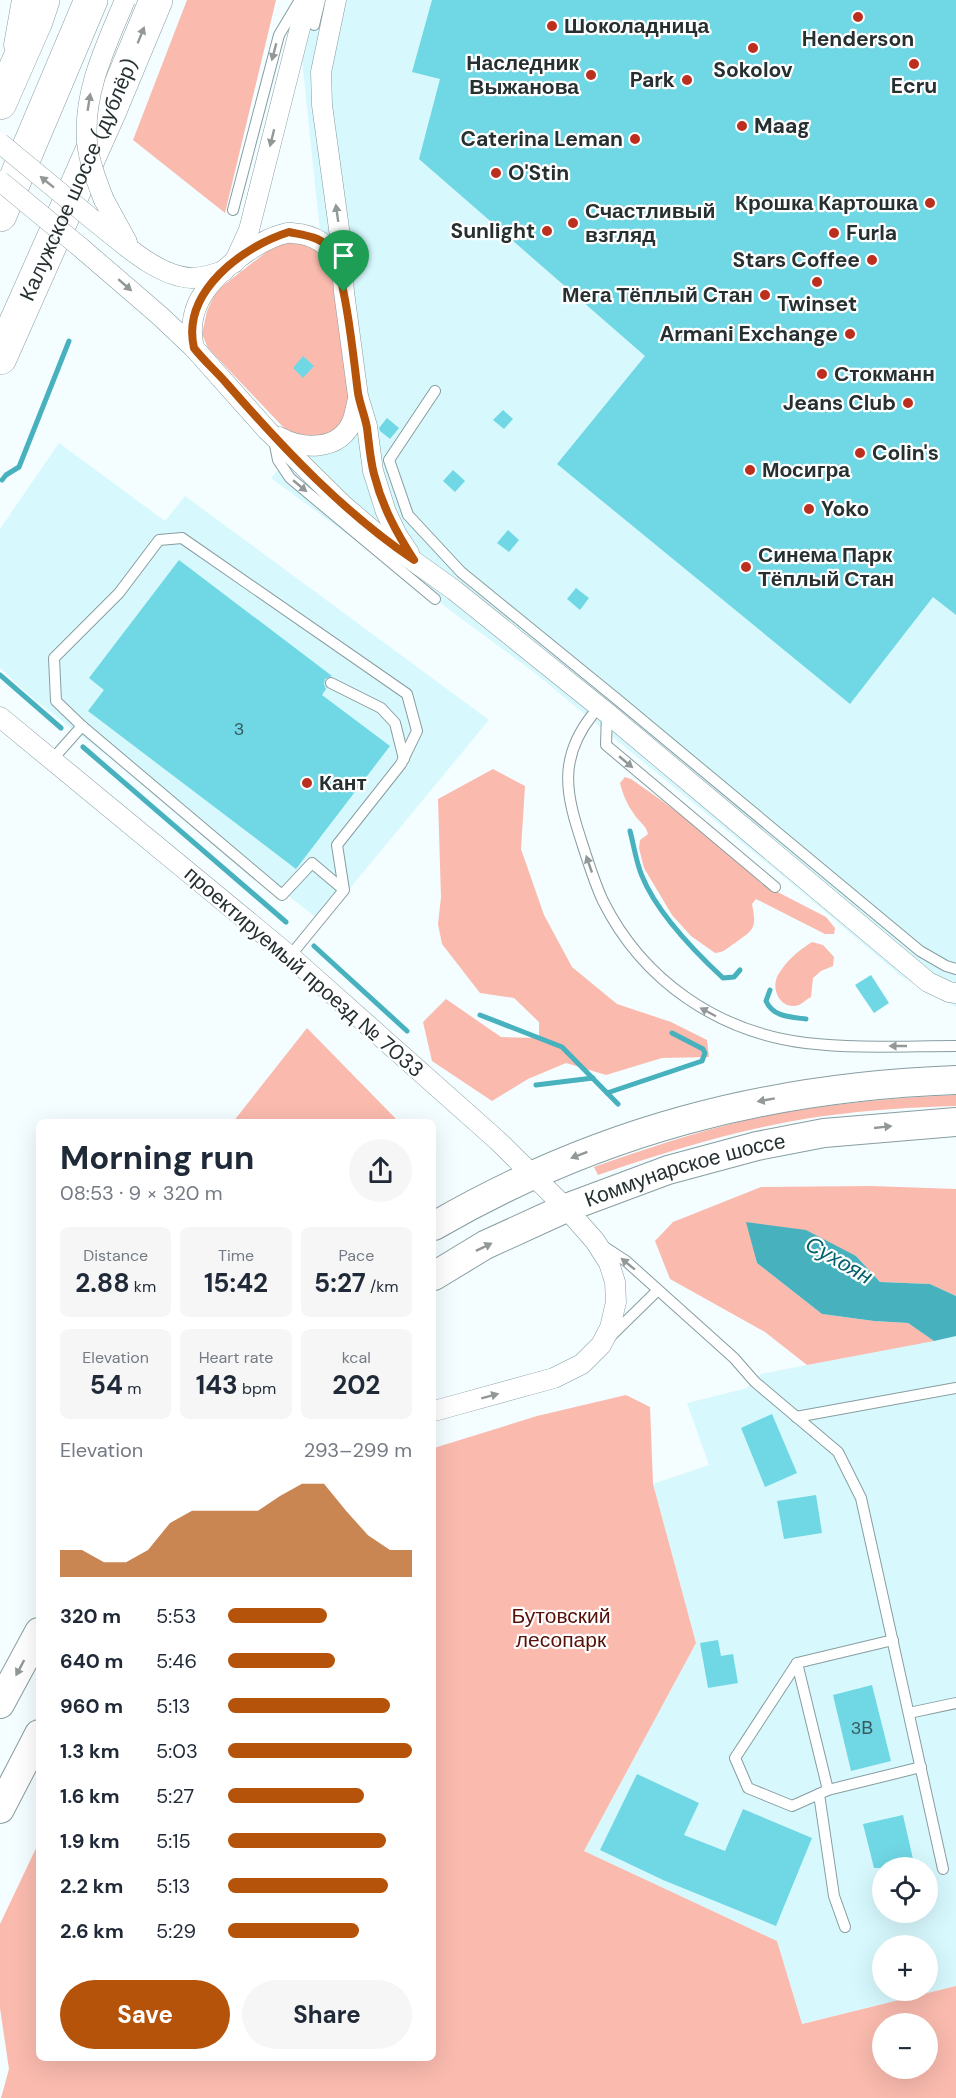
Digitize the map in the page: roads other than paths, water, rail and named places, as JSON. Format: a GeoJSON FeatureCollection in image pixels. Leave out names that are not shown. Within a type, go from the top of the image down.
{"type":"FeatureCollection","features":[{"type":"Feature","properties":{"kind":"highway"},"geometry":{"type":"LineString","coordinates":[[0,215],[91,0]]}},
{"type":"Feature","properties":{"kind":"highway","name":"Калужское шоссе (дублёр)"},"geometry":{"type":"LineString","coordinates":[[0,358],[111,108],[156,0]]}},
{"type":"Feature","properties":{"kind":"highway"},"geometry":{"type":"LineString","coordinates":[[2,97],[34,7]]}},
{"type":"Feature","properties":{"kind":"main road"},"geometry":{"type":"LineString","coordinates":[[436,1226],[531,1175],[580,1154],[656,1128],[744,1104],[823,1090],[896,1082],[956,1080]]}},
{"type":"Feature","properties":{"kind":"main road","name":"Коммунарское шоссе"},"geometry":{"type":"LineString","coordinates":[[436,1275],[485,1245],[566,1208],[668,1170],[757,1146],[824,1134],[956,1122]]}},
{"type":"Feature","properties":{"kind":"main road"},"geometry":{"type":"LineString","coordinates":[[0,1704],[36,1638]]}},
{"type":"Feature","properties":{"kind":"main road"},"geometry":{"type":"LineString","coordinates":[[0,1809],[36,1740]]}},
{"type":"Feature","properties":{"kind":"street"},"geometry":{"type":"LineString","coordinates":[[124,0],[98,66],[87,112],[87,144],[93,171],[104,200],[134,251]]}},
{"type":"Feature","properties":{"kind":"street"},"geometry":{"type":"LineString","coordinates":[[0,143],[92,219],[134,251],[170,274],[191,278],[208,276],[229,267],[249,230],[307,0]]}},
{"type":"Feature","properties":{"kind":"street"},"geometry":{"type":"LineString","coordinates":[[336,0],[321,72],[322,105],[358,396],[367,426],[373,471],[386,512],[397,535],[414,560]]}},
{"type":"Feature","properties":{"kind":"street"},"geometry":{"type":"LineString","coordinates":[[0,181],[159,315],[194,348],[270,433],[343,505],[384,540],[414,560],[928,982],[953,993]]}},
{"type":"Feature","properties":{"kind":"street"},"geometry":{"type":"LineString","coordinates":[[194,348],[191,337],[194,318],[199,301],[208,287],[229,267],[274,237],[289,232],[312,237],[328,246],[344,292]]}},
{"type":"Feature","properties":{"kind":"street"},"geometry":{"type":"LineString","coordinates":[[270,433],[305,447],[337,440],[352,421],[358,396]]}},
{"type":"Feature","properties":{"kind":"street","name":"проектируемый проезд № 7033"},"geometry":{"type":"LineString","coordinates":[[0,717],[290,956],[497,1140],[566,1208],[595,1241],[609,1263],[615,1282],[616,1302],[610,1328],[601,1345]]}},
{"type":"Feature","properties":{"kind":"street"},"geometry":{"type":"LineString","coordinates":[[436,1410],[554,1378],[582,1364],[601,1345]]}},
{"type":"Feature","properties":{"kind":"lane"},"geometry":{"type":"LineString","coordinates":[[233,210],[279,35],[300,0]]}},
{"type":"Feature","properties":{"kind":"lane"},"geometry":{"type":"LineString","coordinates":[[315,25],[320,0]]}},
{"type":"Feature","properties":{"kind":"lane"},"geometry":{"type":"LineString","coordinates":[[435,391],[389,460],[408,515],[461,572],[920,951],[951,968],[928,982]]}},
{"type":"Feature","properties":{"kind":"lane"},"geometry":{"type":"LineString","coordinates":[[270,433],[278,460],[290,478],[435,599]]}},
{"type":"Feature","properties":{"kind":"lane"},"geometry":{"type":"LineString","coordinates":[[290,956],[344,890],[337,845],[404,759],[417,731],[407,694],[182,538],[159,540],[119,593],[54,658],[56,701],[82,726],[282,895],[312,863],[344,890]]}},
{"type":"Feature","properties":{"kind":"lane"},"geometry":{"type":"LineString","coordinates":[[331,683],[381,708],[395,723],[404,759]]}},
{"type":"Feature","properties":{"kind":"lane"},"geometry":{"type":"LineString","coordinates":[[600,713],[606,745],[775,887]]}},
{"type":"Feature","properties":{"kind":"lane"},"geometry":{"type":"LineString","coordinates":[[600,713],[577,738],[568,761],[569,794],[576,826],[596,883],[615,922],[640,958],[657,976],[686,999],[712,1014],[749,1030],[774,1037],[806,1043],[843,1045],[956,1046]]}},
{"type":"Feature","properties":{"kind":"lane"},"geometry":{"type":"LineString","coordinates":[[51,761],[82,726]]}},
{"type":"Feature","properties":{"kind":"lane"},"geometry":{"type":"LineString","coordinates":[[595,1241],[626,1261],[734,1358],[755,1382],[838,1452],[861,1498],[944,1869]]}},
{"type":"Feature","properties":{"kind":"lane"},"geometry":{"type":"LineString","coordinates":[[601,1345],[658,1290]]}},
{"type":"Feature","properties":{"kind":"lane"},"geometry":{"type":"LineString","coordinates":[[796,1416],[956,1388]]}},
{"type":"Feature","properties":{"kind":"lane"},"geometry":{"type":"LineString","coordinates":[[892,1640],[797,1663],[735,1758],[748,1788],[792,1806],[824,1792],[921,1767]]}},
{"type":"Feature","properties":{"kind":"lane"},"geometry":{"type":"LineString","coordinates":[[797,1663],[824,1792],[834,1896],[845,1927]]}},
{"type":"Feature","properties":{"kind":"lane"},"geometry":{"type":"LineString","coordinates":[[909,1713],[956,1703]]}},
{"type":"Feature","properties":{"kind":"water","name":"Сухоян"},"geometry":{"type":"Polygon","coordinates":[[[746,1222],[806,1230],[856,1256],[880,1282],[930,1284],[956,1296],[956,1336],[934,1341],[908,1323],[822,1314],[757,1263],[746,1222]]]}},
{"type":"Feature","properties":{"kind":"waterway"},"geometry":{"type":"LineString","coordinates":[[2,480],[19,467],[69,341]]}},
{"type":"Feature","properties":{"kind":"waterway"},"geometry":{"type":"LineString","coordinates":[[0,675],[61,728]]}},
{"type":"Feature","properties":{"kind":"waterway"},"geometry":{"type":"LineString","coordinates":[[83,747],[286,922]]}},
{"type":"Feature","properties":{"kind":"waterway"},"geometry":{"type":"LineString","coordinates":[[630,831],[642,876],[667,917],[689,944],[723,978],[734,977],[740,970]]}},
{"type":"Feature","properties":{"kind":"waterway"},"geometry":{"type":"LineString","coordinates":[[314,946],[407,1031]]}},
{"type":"Feature","properties":{"kind":"waterway"},"geometry":{"type":"LineString","coordinates":[[770,990],[766,1001],[773,1010],[783,1015],[806,1019]]}},
{"type":"Feature","properties":{"kind":"waterway"},"geometry":{"type":"LineString","coordinates":[[480,1015],[562,1047],[618,1104]]}},
{"type":"Feature","properties":{"kind":"waterway"},"geometry":{"type":"LineString","coordinates":[[607,1093],[702,1061],[705,1053],[703,1049],[672,1033]]}},
{"type":"Feature","properties":{"kind":"waterway"},"geometry":{"type":"LineString","coordinates":[[536,1085],[593,1078]]}},
{"type":"Feature","properties":{"kind":"place","name":"Henderson"},"geometry":{"type":"Point","coordinates":[858,17]}},
{"type":"Feature","properties":{"kind":"place","name":"Шоколадница"},"geometry":{"type":"Point","coordinates":[552,26]}},
{"type":"Feature","properties":{"kind":"place","name":"Sokolov"},"geometry":{"type":"Point","coordinates":[753,48]}},
{"type":"Feature","properties":{"kind":"place","name":"Ecru"},"geometry":{"type":"Point","coordinates":[914,64]}},
{"type":"Feature","properties":{"kind":"place","name":"Наследник Выжанова"},"geometry":{"type":"Point","coordinates":[591,75]}},
{"type":"Feature","properties":{"kind":"place","name":"Park"},"geometry":{"type":"Point","coordinates":[687,80]}},
{"type":"Feature","properties":{"kind":"place","name":"Maag"},"geometry":{"type":"Point","coordinates":[742,126]}},
{"type":"Feature","properties":{"kind":"place","name":"Caterina Leman"},"geometry":{"type":"Point","coordinates":[635,139]}},
{"type":"Feature","properties":{"kind":"place","name":"O'Stin"},"geometry":{"type":"Point","coordinates":[496,173]}},
{"type":"Feature","properties":{"kind":"place","name":"Крошка Картошка"},"geometry":{"type":"Point","coordinates":[930,203]}},
{"type":"Feature","properties":{"kind":"place","name":"Счастливый взгляд"},"geometry":{"type":"Point","coordinates":[573,223]}},
{"type":"Feature","properties":{"kind":"place","name":"Sunlight"},"geometry":{"type":"Point","coordinates":[547,231]}},
{"type":"Feature","properties":{"kind":"place","name":"Furla"},"geometry":{"type":"Point","coordinates":[834,233]}},
{"type":"Feature","properties":{"kind":"place","name":"Stars Coffee"},"geometry":{"type":"Point","coordinates":[872,260]}},
{"type":"Feature","properties":{"kind":"place","name":"Twinset"},"geometry":{"type":"Point","coordinates":[817,282]}},
{"type":"Feature","properties":{"kind":"place","name":"Мега Тёплый Cтан"},"geometry":{"type":"Point","coordinates":[765,295]}},
{"type":"Feature","properties":{"kind":"place","name":"Armani Exchange"},"geometry":{"type":"Point","coordinates":[850,334]}},
{"type":"Feature","properties":{"kind":"place","name":"Стокманн"},"geometry":{"type":"Point","coordinates":[822,374]}},
{"type":"Feature","properties":{"kind":"place","name":"Jeans Club"},"geometry":{"type":"Point","coordinates":[908,403]}},
{"type":"Feature","properties":{"kind":"place","name":"Colin's"},"geometry":{"type":"Point","coordinates":[860,453]}},
{"type":"Feature","properties":{"kind":"place","name":"Мосигра"},"geometry":{"type":"Point","coordinates":[750,470]}},
{"type":"Feature","properties":{"kind":"place","name":"Yoko"},"geometry":{"type":"Point","coordinates":[809,509]}},
{"type":"Feature","properties":{"kind":"place","name":"Синема Парк Тёплый Стан"},"geometry":{"type":"Point","coordinates":[746,567]}},
{"type":"Feature","properties":{"kind":"place","name":"Кант"},"geometry":{"type":"Point","coordinates":[307,783]}},
{"type":"Feature","properties":{"kind":"park label","name":"Бутовский лесопарк"},"geometry":{"type":"Point","coordinates":[561,1628]}}]}
